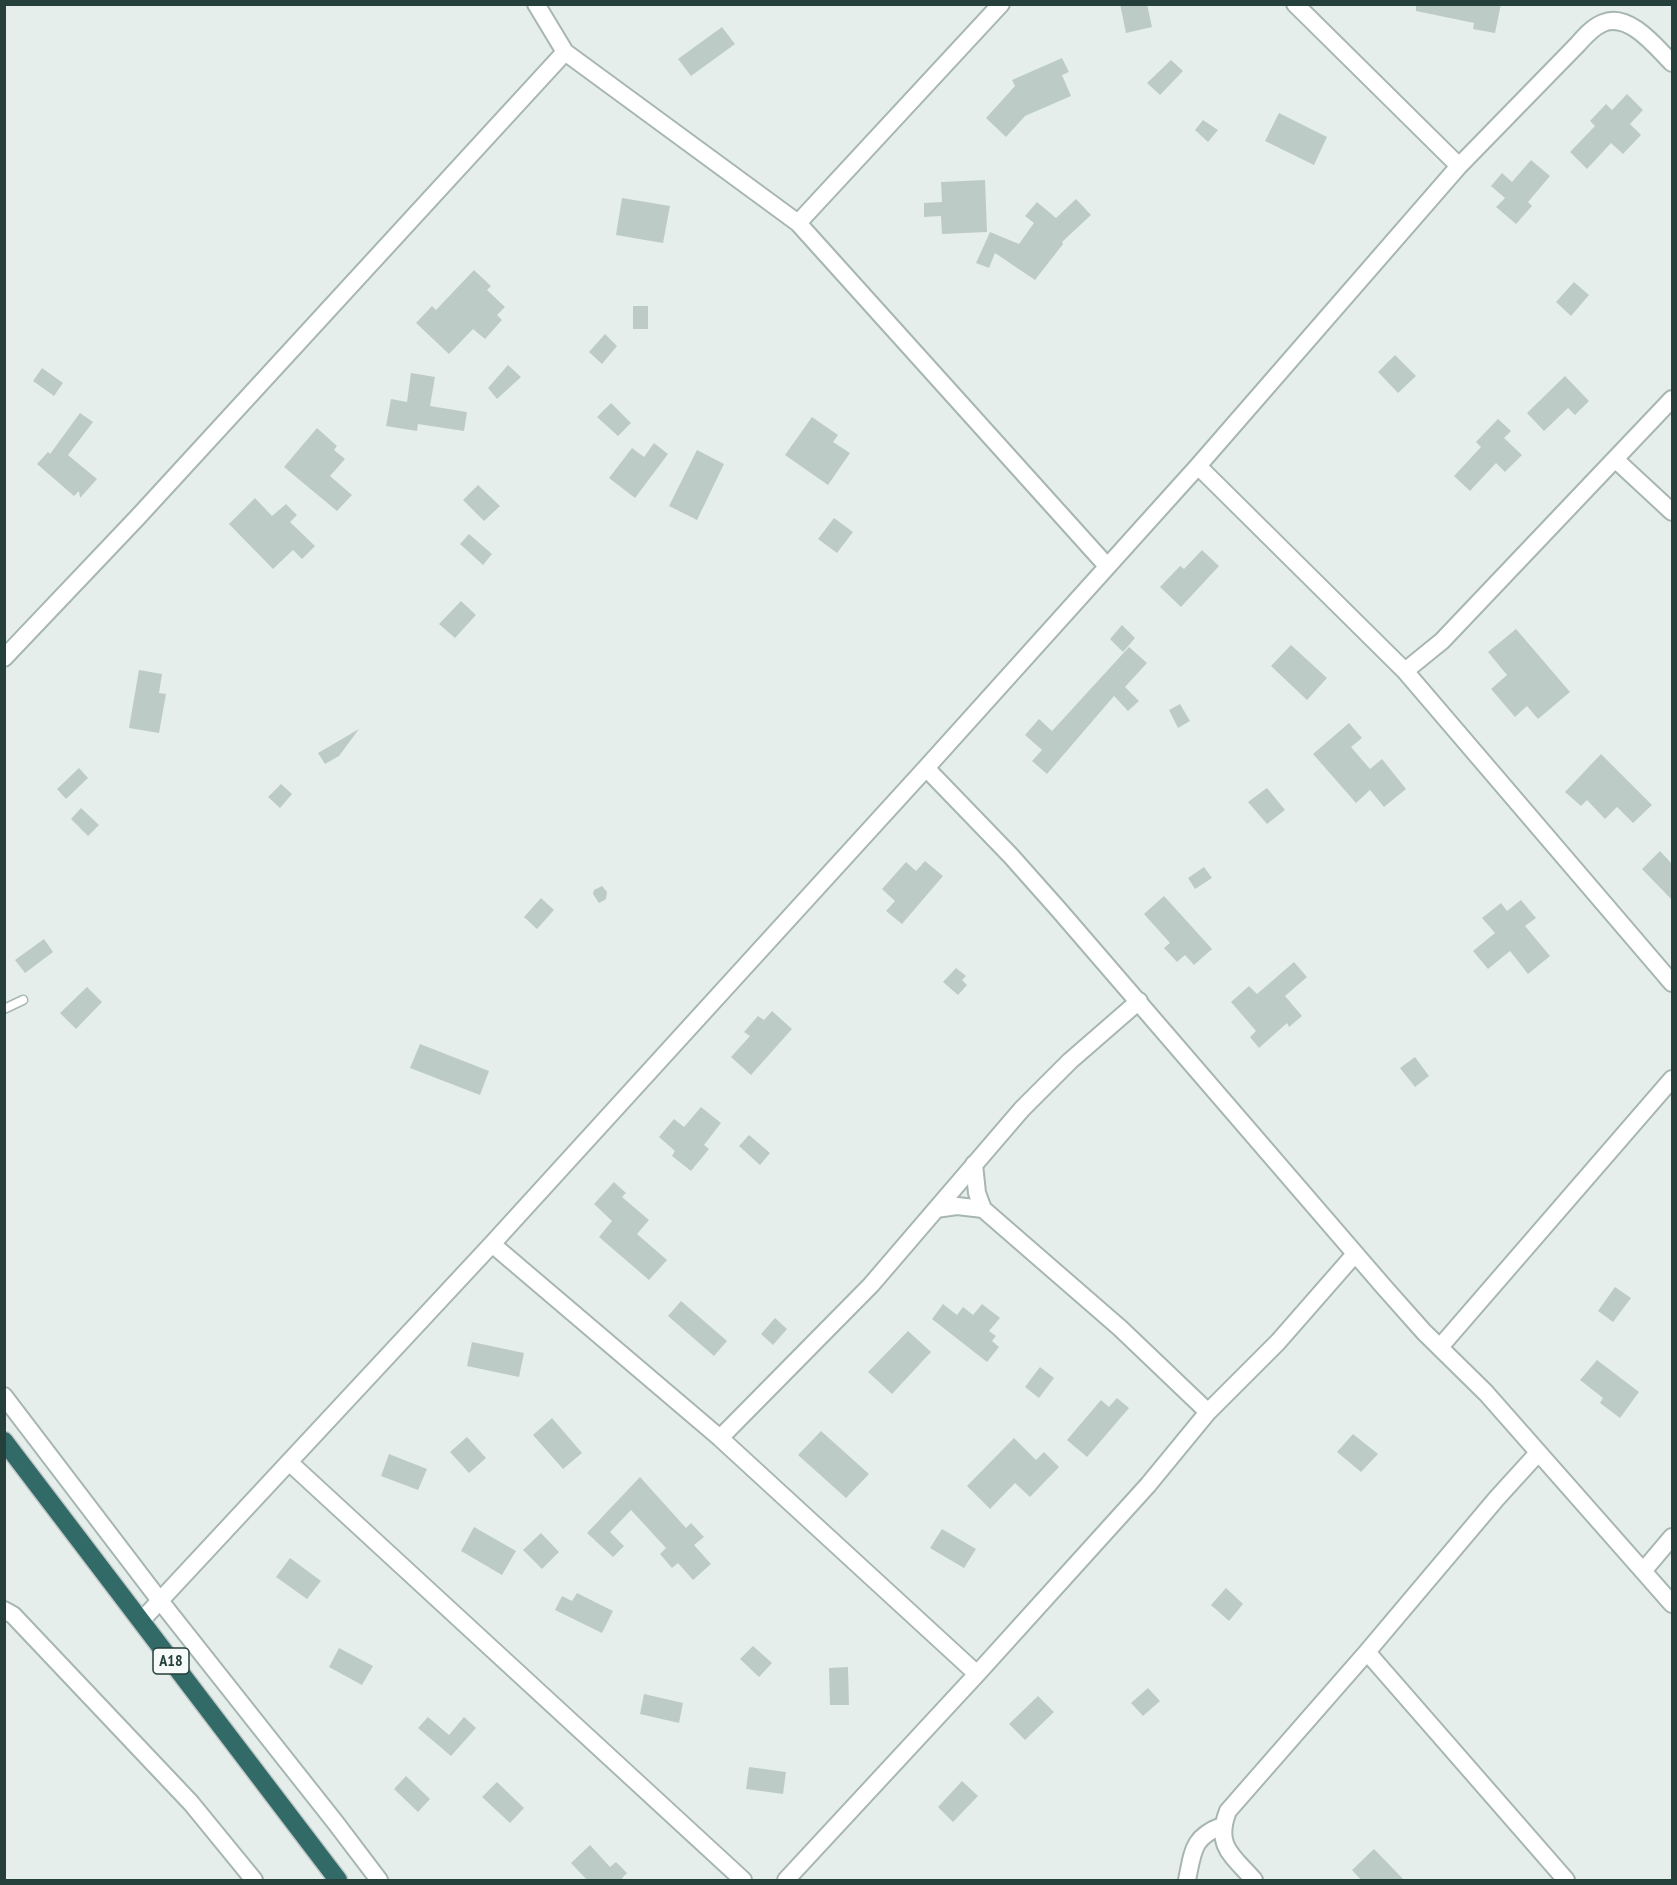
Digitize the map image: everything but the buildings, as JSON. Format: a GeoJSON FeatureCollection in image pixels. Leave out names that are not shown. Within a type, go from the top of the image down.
{"type":"FeatureCollection","features":[{"type":"Feature","properties":{"kind":"highway","name":"A18"},"geometry":{"type":"LineString","coordinates":[[4,1441],[338,1881]]}},
{"type":"Feature","properties":{"kind":"street"},"geometry":{"type":"LineString","coordinates":[[536,4],[565,52],[798,223],[1107,566]]}},
{"type":"Feature","properties":{"kind":"street"},"geometry":{"type":"LineString","coordinates":[[798,223],[1001,4]]}},
{"type":"Feature","properties":{"kind":"street"},"geometry":{"type":"LineString","coordinates":[[1295,4],[1459,166]]}},
{"type":"Feature","properties":{"kind":"street"},"geometry":{"type":"LineString","coordinates":[[141,1622],[492,1244],[926,768],[1198,466],[1459,166],[1586,36],[1606,21],[1634,25],[1672,63]]}},
{"type":"Feature","properties":{"kind":"street"},"geometry":{"type":"LineString","coordinates":[[4,658],[146,509],[565,52]]}},
{"type":"Feature","properties":{"kind":"street"},"geometry":{"type":"LineString","coordinates":[[1405,671],[1442,641],[1672,399]]}},
{"type":"Feature","properties":{"kind":"street"},"geometry":{"type":"LineString","coordinates":[[1616,460],[1672,512]]}},
{"type":"Feature","properties":{"kind":"street"},"geometry":{"type":"LineString","coordinates":[[1198,466],[1405,671],[1672,983]]}},
{"type":"Feature","properties":{"kind":"street"},"geometry":{"type":"LineString","coordinates":[[926,768],[1011,856],[1139,1000],[1355,1254],[1424,1332],[1486,1393],[1672,1604]]}},
{"type":"Feature","properties":{"kind":"street"},"geometry":{"type":"LineString","coordinates":[[720,1438],[871,1285],[1022,1109],[1070,1061],[1139,1000]]}},
{"type":"Feature","properties":{"kind":"street"},"geometry":{"type":"LineString","coordinates":[[1440,1347],[1672,1079]]}},
{"type":"Feature","properties":{"kind":"street"},"geometry":{"type":"LineString","coordinates":[[974,1164],[977,1193],[983,1209],[1120,1328],[1208,1412]]}},
{"type":"Feature","properties":{"kind":"street"},"geometry":{"type":"LineString","coordinates":[[936,1209],[957,1206],[983,1209]]}},
{"type":"Feature","properties":{"kind":"street"},"geometry":{"type":"LineString","coordinates":[[492,1244],[720,1438],[977,1674]]}},
{"type":"Feature","properties":{"kind":"street"},"geometry":{"type":"LineString","coordinates":[[786,1881],[1148,1485],[1208,1412],[1278,1342],[1355,1254]]}},
{"type":"Feature","properties":{"kind":"street"},"geometry":{"type":"LineString","coordinates":[[4,1395],[160,1602],[335,1822],[379,1881]]}},
{"type":"Feature","properties":{"kind":"street"},"geometry":{"type":"LineString","coordinates":[[1254,1881],[1228,1851],[1223,1838],[1222,1826],[1228,1811],[1538,1453]]}},
{"type":"Feature","properties":{"kind":"street"},"geometry":{"type":"LineString","coordinates":[[289,1462],[743,1881]]}},
{"type":"Feature","properties":{"kind":"street"},"geometry":{"type":"LineString","coordinates":[[1644,1570],[1672,1537]]}},
{"type":"Feature","properties":{"kind":"street"},"geometry":{"type":"LineString","coordinates":[[4,1610],[13,1615],[191,1803],[254,1881]]}},
{"type":"Feature","properties":{"kind":"street"},"geometry":{"type":"LineString","coordinates":[[1367,1652],[1566,1881]]}},
{"type":"Feature","properties":{"kind":"street"},"geometry":{"type":"LineString","coordinates":[[1187,1881],[1193,1851],[1199,1839],[1209,1831],[1222,1826]]}},
{"type":"Feature","properties":{"kind":"lane"},"geometry":{"type":"LineString","coordinates":[[4,1009],[23,1000]]}}]}
